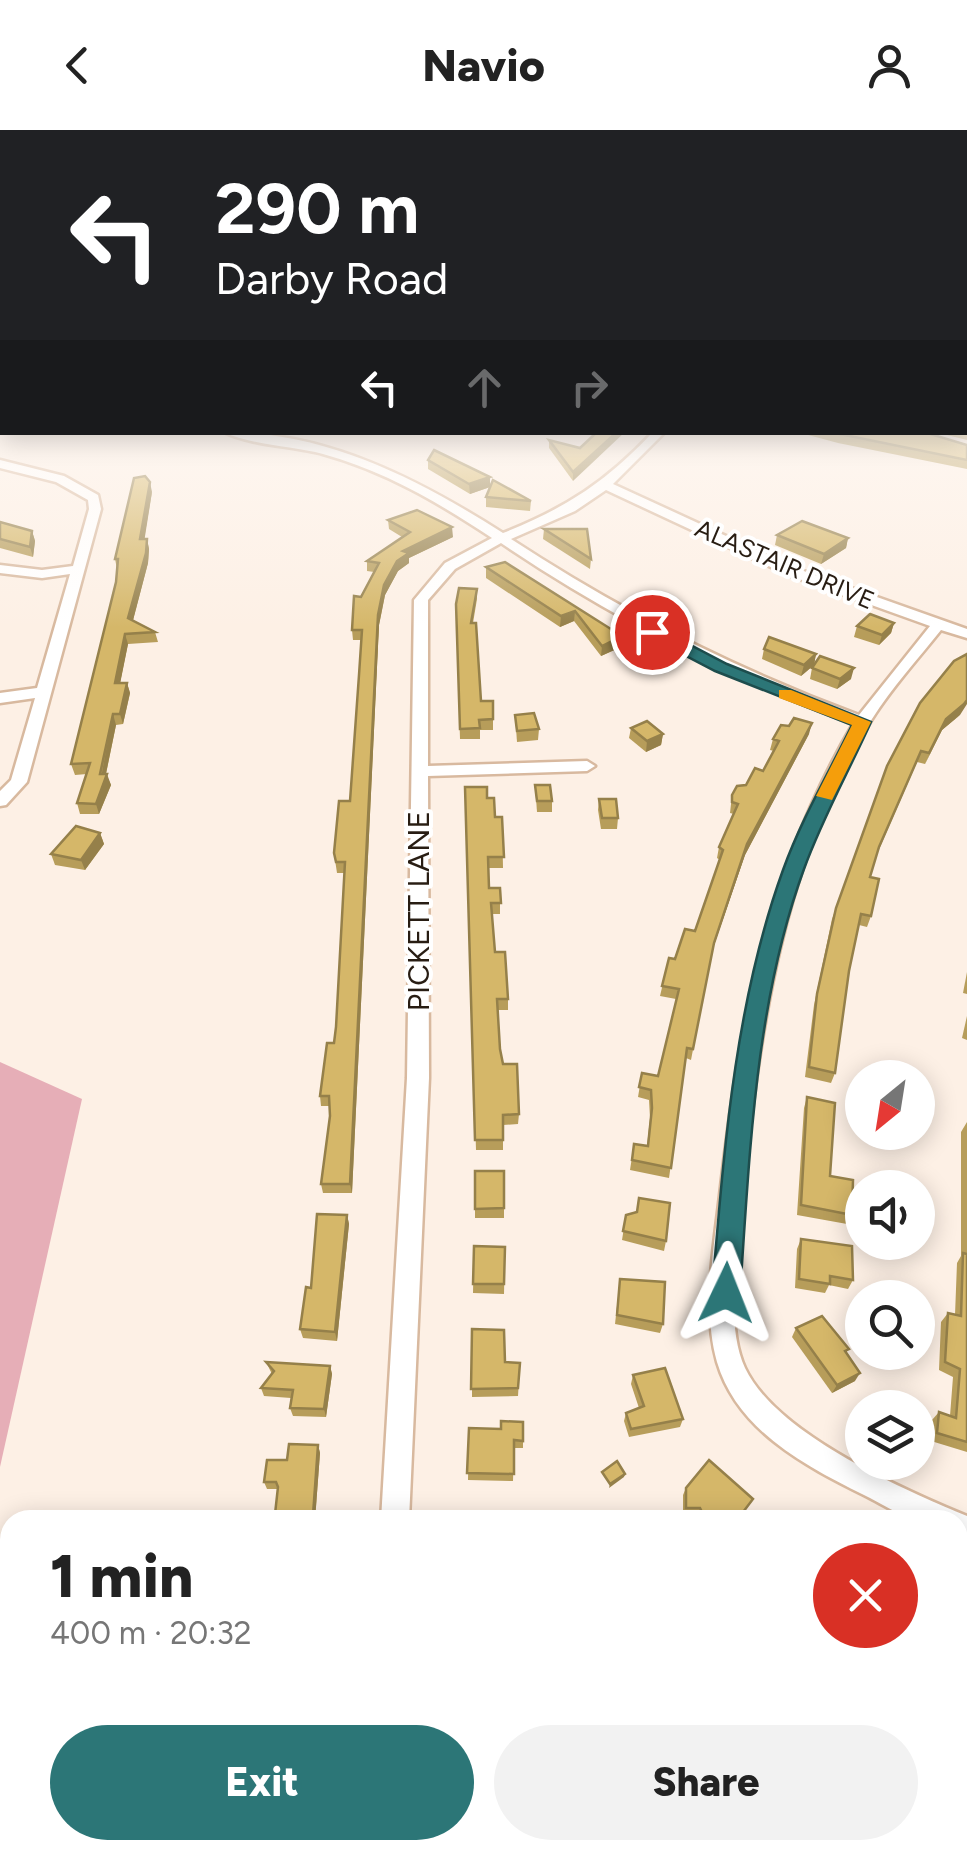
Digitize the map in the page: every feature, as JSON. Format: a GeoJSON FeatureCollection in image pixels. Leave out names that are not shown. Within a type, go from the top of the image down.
{"type":"FeatureCollection","features":[{"type":"Feature","properties":{"kind":"street"},"geometry":{"type":"LineString","coordinates":[[0,801],[19,782],[95,509],[90,493],[60,479],[11,467]]}},
{"type":"Feature","properties":{"kind":"street"},"geometry":{"type":"LineString","coordinates":[[370,467],[678,646],[776,691],[862,722]]}},
{"type":"Feature","properties":{"kind":"street","name":"PICKETT LANE"},"geometry":{"type":"LineString","coordinates":[[396,1510],[418,1078],[421,600],[444,568],[546,521],[606,486],[625,467]]}},
{"type":"Feature","properties":{"kind":"street","name":"ALASTAIR DRIVE"},"geometry":{"type":"LineString","coordinates":[[606,486],[777,565],[967,634]]}},
{"type":"Feature","properties":{"kind":"street"},"geometry":{"type":"LineString","coordinates":[[0,569],[42,574],[78,570]]}},
{"type":"Feature","properties":{"kind":"street"},"geometry":{"type":"LineString","coordinates":[[926,1510],[791,1439],[762,1418],[736,1377],[724,1327],[728,1226],[740,1116],[772,938],[794,867],[862,722],[938,626]]}},
{"type":"Feature","properties":{"kind":"street"},"geometry":{"type":"LineString","coordinates":[[0,698],[45,692]]}},
{"type":"Feature","properties":{"kind":"street"},"geometry":{"type":"LineString","coordinates":[[420,771],[586,766]]}},
{"type":"Feature","properties":{"kind":"shaded area"},"geometry":{"type":"Polygon","coordinates":[[[0,1062],[82,1099],[0,1467],[0,1062]]]}},
{"type":"Feature","properties":{"kind":"building"},"geometry":{"type":"Polygon","coordinates":[[[440,467],[469,467],[490,477],[469,484],[440,467]]]}},
{"type":"Feature","properties":{"kind":"building"},"geometry":{"type":"Polygon","coordinates":[[[145,476],[150,482],[140,539],[147,539],[146,553],[128,618],[155,632],[125,634],[115,683],[127,683],[120,714],[113,714],[100,774],[107,774],[96,804],[77,803],[90,763],[71,764],[116,582],[115,559],[134,478],[145,476]]]}},
{"type":"Feature","properties":{"kind":"building"},"geometry":{"type":"Polygon","coordinates":[[[493,480],[531,501],[486,497],[493,480]]]}},
{"type":"Feature","properties":{"kind":"building"},"geometry":{"type":"Polygon","coordinates":[[[417,510],[452,527],[403,551],[409,553],[397,561],[384,585],[378,615],[350,1184],[321,1184],[330,1116],[329,1096],[320,1096],[327,1043],[334,1043],[336,1027],[345,862],[336,862],[334,853],[339,801],[350,801],[362,630],[352,630],[354,596],[361,597],[379,563],[367,561],[410,532],[388,520],[417,510]]]}},
{"type":"Feature","properties":{"kind":"building"},"geometry":{"type":"Polygon","coordinates":[[[802,521],[848,538],[824,554],[777,535],[802,521]]]}},
{"type":"Feature","properties":{"kind":"building"},"geometry":{"type":"Polygon","coordinates":[[[0,522],[32,531],[30,547],[0,539],[0,522]]]}},
{"type":"Feature","properties":{"kind":"building"},"geometry":{"type":"Polygon","coordinates":[[[544,529],[587,529],[591,559],[544,529]]]}},
{"type":"Feature","properties":{"kind":"building"},"geometry":{"type":"Polygon","coordinates":[[[505,562],[622,636],[602,646],[575,611],[561,616],[486,567],[505,562]]]}},
{"type":"Feature","properties":{"kind":"building"},"geometry":{"type":"Polygon","coordinates":[[[459,588],[477,589],[471,623],[476,623],[481,701],[493,701],[493,719],[479,720],[480,728],[460,729],[456,604],[459,588]]]}},
{"type":"Feature","properties":{"kind":"building"},"geometry":{"type":"Polygon","coordinates":[[[870,614],[894,623],[882,635],[857,626],[870,614]]]}},
{"type":"Feature","properties":{"kind":"building"},"geometry":{"type":"Polygon","coordinates":[[[769,637],[816,654],[804,665],[764,649],[769,637]]]}},
{"type":"Feature","properties":{"kind":"building"},"geometry":{"type":"Polygon","coordinates":[[[967,654],[967,700],[946,719],[929,753],[921,751],[879,847],[870,877],[879,879],[871,916],[861,914],[835,1073],[809,1067],[817,994],[836,908],[887,766],[920,703],[954,661],[967,654]]]}},
{"type":"Feature","properties":{"kind":"building"},"geometry":{"type":"Polygon","coordinates":[[[820,656],[854,668],[840,679],[812,668],[820,656]]]}},
{"type":"Feature","properties":{"kind":"building"},"geometry":{"type":"Polygon","coordinates":[[[534,713],[539,729],[517,731],[515,715],[534,713]]]}},
{"type":"Feature","properties":{"kind":"building"},"geometry":{"type":"Polygon","coordinates":[[[794,718],[812,723],[747,844],[714,943],[693,1049],[687,1048],[671,1168],[632,1160],[634,1144],[648,1146],[651,1090],[639,1087],[642,1073],[658,1076],[679,989],[662,986],[669,958],[675,959],[685,929],[695,931],[723,850],[719,847],[738,804],[732,802],[732,795],[737,786],[746,785],[755,768],[763,771],[779,741],[773,739],[781,725],[789,726],[794,718]]]}},
{"type":"Feature","properties":{"kind":"building"},"geometry":{"type":"Polygon","coordinates":[[[647,721],[663,734],[647,741],[631,728],[647,721]]]}},
{"type":"Feature","properties":{"kind":"building"},"geometry":{"type":"Polygon","coordinates":[[[535,785],[550,785],[552,801],[537,801],[535,785]]]}},
{"type":"Feature","properties":{"kind":"building"},"geometry":{"type":"Polygon","coordinates":[[[465,787],[487,787],[487,798],[494,798],[495,817],[502,817],[504,857],[488,857],[489,888],[500,888],[501,903],[491,903],[495,952],[505,952],[508,999],[497,999],[500,1049],[503,1064],[517,1064],[519,1114],[503,1115],[503,1140],[475,1140],[465,787]]]}},
{"type":"Feature","properties":{"kind":"building"},"geometry":{"type":"Polygon","coordinates":[[[599,799],[616,799],[618,818],[602,818],[599,799]]]}},
{"type":"Feature","properties":{"kind":"building"},"geometry":{"type":"Polygon","coordinates":[[[76,826],[100,833],[81,860],[51,854],[76,826]]]}},
{"type":"Feature","properties":{"kind":"building"},"geometry":{"type":"Polygon","coordinates":[[[807,1097],[835,1103],[830,1176],[845,1179],[845,1214],[801,1205],[807,1097]]]}},
{"type":"Feature","properties":{"kind":"building"},"geometry":{"type":"Polygon","coordinates":[[[475,1171],[504,1171],[504,1208],[475,1209],[475,1171]]]}},
{"type":"Feature","properties":{"kind":"building"},"geometry":{"type":"Polygon","coordinates":[[[639,1198],[670,1203],[666,1241],[623,1231],[626,1215],[637,1212],[639,1198]]]}},
{"type":"Feature","properties":{"kind":"building"},"geometry":{"type":"Polygon","coordinates":[[[317,1214],[347,1215],[335,1332],[300,1329],[306,1287],[311,1288],[317,1214]]]}},
{"type":"Feature","properties":{"kind":"building"},"geometry":{"type":"Polygon","coordinates":[[[801,1239],[845,1245],[845,1260],[852,1260],[853,1280],[830,1276],[830,1284],[799,1279],[801,1239]]]}},
{"type":"Feature","properties":{"kind":"building"},"geometry":{"type":"Polygon","coordinates":[[[474,1246],[505,1247],[504,1284],[473,1284],[474,1246]]]}},
{"type":"Feature","properties":{"kind":"building"},"geometry":{"type":"Polygon","coordinates":[[[963,1253],[967,1254],[967,1442],[937,1433],[939,1412],[956,1418],[960,1369],[945,1362],[948,1313],[961,1316],[963,1253]]]}},
{"type":"Feature","properties":{"kind":"building"},"geometry":{"type":"Polygon","coordinates":[[[620,1279],[665,1282],[663,1324],[617,1315],[620,1279]]]}},
{"type":"Feature","properties":{"kind":"building"},"geometry":{"type":"Polygon","coordinates":[[[822,1316],[845,1344],[845,1370],[860,1373],[837,1385],[796,1328],[822,1316]]]}},
{"type":"Feature","properties":{"kind":"building"},"geometry":{"type":"Polygon","coordinates":[[[472,1329],[504,1330],[505,1362],[520,1363],[518,1388],[471,1389],[472,1329]]]}},
{"type":"Feature","properties":{"kind":"building"},"geometry":{"type":"Polygon","coordinates":[[[266,1362],[330,1366],[324,1409],[290,1408],[293,1390],[261,1388],[274,1371],[266,1362]]]}},
{"type":"Feature","properties":{"kind":"building"},"geometry":{"type":"Polygon","coordinates":[[[665,1368],[683,1419],[631,1429],[626,1413],[644,1406],[633,1375],[665,1368]]]}},
{"type":"Feature","properties":{"kind":"building"},"geometry":{"type":"Polygon","coordinates":[[[501,1421],[523,1422],[523,1441],[514,1440],[514,1474],[467,1473],[469,1428],[501,1429],[501,1421]]]}},
{"type":"Feature","properties":{"kind":"building"},"geometry":{"type":"Polygon","coordinates":[[[289,1444],[318,1445],[313,1510],[275,1510],[276,1482],[264,1482],[267,1460],[287,1460],[289,1444]]]}},
{"type":"Feature","properties":{"kind":"building"},"geometry":{"type":"Polygon","coordinates":[[[709,1460],[753,1499],[745,1510],[686,1508],[686,1488],[709,1460]]]}},
{"type":"Feature","properties":{"kind":"building"},"geometry":{"type":"Polygon","coordinates":[[[617,1461],[625,1474],[610,1484],[602,1472],[617,1461]]]}},
{"type":"Feature","properties":{"kind":"slow traffic"},"geometry":{"type":"LineString","coordinates":[[785,694],[862,722],[826,796]]}},
{"type":"Feature","properties":{"kind":"route"},"geometry":{"type":"LineString","coordinates":[[652,632],[721,668],[862,722],[794,867],[772,938],[740,1116],[728,1226],[726,1293]]}}]}
